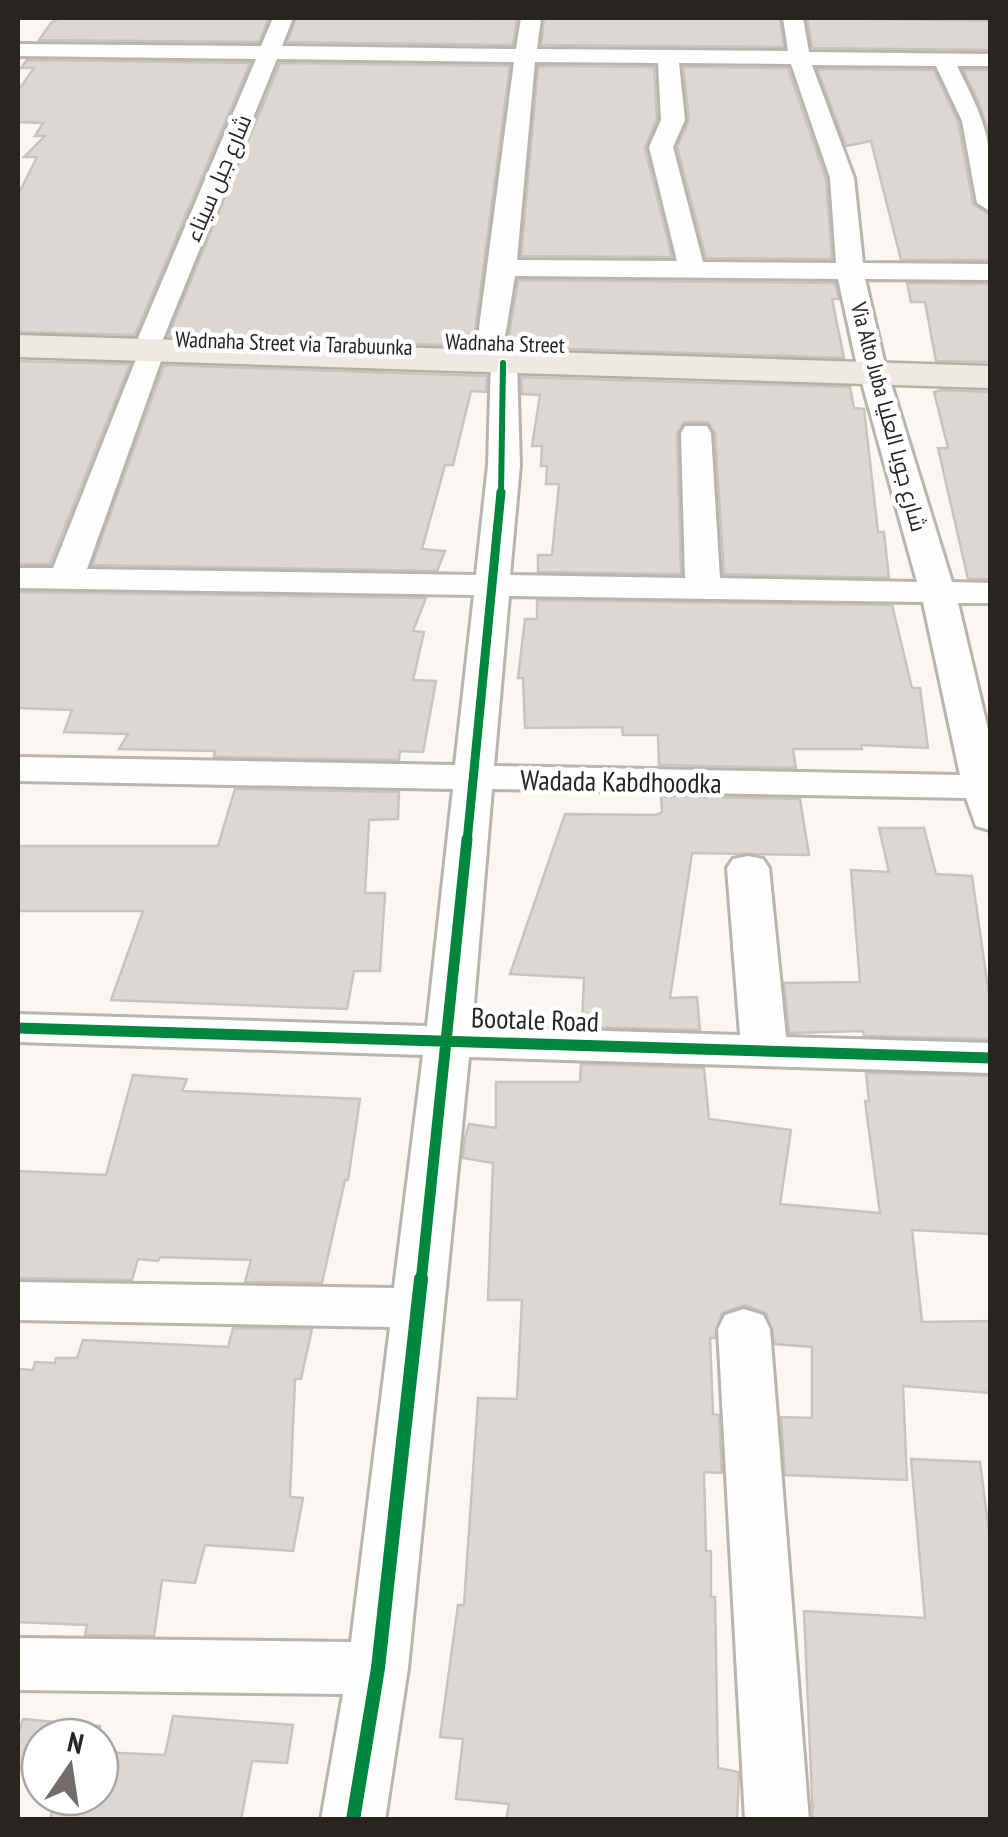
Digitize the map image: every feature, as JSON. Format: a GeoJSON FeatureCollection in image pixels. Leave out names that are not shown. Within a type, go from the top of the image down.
{"type":"FeatureCollection","features":[{"type":"Feature","properties":{"kind":"main road","name":"Wadnaha Street via Tarabuunka"},"geometry":{"type":"LineString","coordinates":[[18,334],[151,344]]}},
{"type":"Feature","properties":{"kind":"main road","name":"Wadnaha Street"},"geometry":{"type":"LineString","coordinates":[[18,346],[151,344],[872,368],[990,377]]}},
{"type":"Feature","properties":{"kind":"main road"},"geometry":{"type":"LineString","coordinates":[[872,368],[990,364]]}},
{"type":"Feature","properties":{"kind":"street","name":"شارع جبل سيناء"},"geometry":{"type":"LineString","coordinates":[[66,578],[151,344],[283,18]]}},
{"type":"Feature","properties":{"kind":"street"},"geometry":{"type":"LineString","coordinates":[[353,1820],[378,1668],[474,778],[504,464],[497,357],[522,56],[531,18]]}},
{"type":"Feature","properties":{"kind":"street","name":"Via Alto Juba شارع جوبا العليا"},"geometry":{"type":"LineString","coordinates":[[793,18],[800,60],[842,178],[850,270],[872,368],[938,593],[988,797]]}},
{"type":"Feature","properties":{"kind":"street"},"geometry":{"type":"LineString","coordinates":[[18,50],[990,60]]}},
{"type":"Feature","properties":{"kind":"street"},"geometry":{"type":"LineString","coordinates":[[668,58],[673,120],[661,147],[692,270]]}},
{"type":"Feature","properties":{"kind":"street"},"geometry":{"type":"LineString","coordinates":[[944,61],[974,121],[990,203]]}},
{"type":"Feature","properties":{"kind":"street"},"geometry":{"type":"LineString","coordinates":[[506,268],[990,272]]}},
{"type":"Feature","properties":{"kind":"street"},"geometry":{"type":"LineString","coordinates":[[696,433],[703,587]]}},
{"type":"Feature","properties":{"kind":"street"},"geometry":{"type":"LineString","coordinates":[[18,578],[990,593]]}},
{"type":"Feature","properties":{"kind":"street","name":"Wadada Kabdhoodka"},"geometry":{"type":"LineString","coordinates":[[18,769],[474,778],[988,797]]}},
{"type":"Feature","properties":{"kind":"street"},"geometry":{"type":"LineString","coordinates":[[748,868],[764,1050]]}},
{"type":"Feature","properties":{"kind":"street","name":"Bootale Road"},"geometry":{"type":"LineString","coordinates":[[18,1028],[990,1058]]}},
{"type":"Feature","properties":{"kind":"street"},"geometry":{"type":"LineString","coordinates":[[18,1300],[415,1308]]}},
{"type":"Feature","properties":{"kind":"street"},"geometry":{"type":"LineString","coordinates":[[744,1328],[777,1820]]}},
{"type":"Feature","properties":{"kind":"street"},"geometry":{"type":"LineString","coordinates":[[18,1664],[378,1668]]}},
{"type":"Feature","properties":{"kind":"building"},"geometry":{"type":"Polygon","coordinates":[[[60,18],[269,18],[259,42],[39,40],[51,23],[60,18]]]}},
{"type":"Feature","properties":{"kind":"building"},"geometry":{"type":"Polygon","coordinates":[[[296,18],[517,18],[513,45],[287,42],[296,18]]]}},
{"type":"Feature","properties":{"kind":"building"},"geometry":{"type":"Polygon","coordinates":[[[544,18],[780,18],[784,47],[541,45],[544,18]]]}},
{"type":"Feature","properties":{"kind":"building"},"geometry":{"type":"Polygon","coordinates":[[[807,18],[990,21],[990,50],[812,48],[807,18]]]}},
{"type":"Feature","properties":{"kind":"building"},"geometry":{"type":"Polygon","coordinates":[[[27,60],[250,63],[135,335],[18,332],[18,195],[37,157],[24,157],[45,136],[35,136],[43,123],[18,122],[18,91],[34,68],[21,68],[27,60]]]}},
{"type":"Feature","properties":{"kind":"building"},"geometry":{"type":"Polygon","coordinates":[[[280,63],[510,66],[473,346],[168,336],[280,63]]]}},
{"type":"Feature","properties":{"kind":"building"},"geometry":{"type":"Polygon","coordinates":[[[538,66],[654,67],[657,119],[645,148],[672,257],[521,256],[538,66]]]}},
{"type":"Feature","properties":{"kind":"building"},"geometry":{"type":"Polygon","coordinates":[[[683,67],[788,68],[826,179],[832,259],[706,258],[677,147],[689,120],[683,67]]]}},
{"type":"Feature","properties":{"kind":"building"},"geometry":{"type":"Polygon","coordinates":[[[817,69],[934,70],[958,122],[973,204],[990,215],[990,260],[901,260],[871,141],[846,146],[817,69]]]}},
{"type":"Feature","properties":{"kind":"building"},"geometry":{"type":"Polygon","coordinates":[[[963,70],[990,70],[990,138],[979,103],[963,70]]]}},
{"type":"Feature","properties":{"kind":"building"},"geometry":{"type":"Polygon","coordinates":[[[518,280],[835,283],[839,299],[832,299],[844,358],[507,347],[518,280]]]}},
{"type":"Feature","properties":{"kind":"building"},"geometry":{"type":"Polygon","coordinates":[[[907,283],[990,284],[990,362],[936,361],[925,302],[911,302],[907,283]]]}},
{"type":"Feature","properties":{"kind":"building"},"geometry":{"type":"Polygon","coordinates":[[[18,361],[130,364],[50,564],[18,564],[18,361]]]}},
{"type":"Feature","properties":{"kind":"building"},"geometry":{"type":"Polygon","coordinates":[[[164,365],[487,376],[486,392],[471,391],[453,465],[445,465],[422,549],[445,551],[437,571],[92,565],[164,365]]]}},
{"type":"Feature","properties":{"kind":"building"},"geometry":{"type":"Polygon","coordinates":[[[521,377],[850,387],[854,408],[864,409],[878,532],[884,532],[889,578],[724,574],[715,433],[707,422],[685,422],[677,433],[681,574],[538,572],[538,555],[552,555],[559,484],[546,484],[547,466],[541,466],[542,446],[532,446],[540,395],[522,394],[521,377]]]}},
{"type":"Feature","properties":{"kind":"building"},"geometry":{"type":"Polygon","coordinates":[[[934,392],[990,392],[990,579],[968,579],[938,448],[948,448],[934,392]]]}},
{"type":"Feature","properties":{"kind":"building"},"geometry":{"type":"Polygon","coordinates":[[[18,592],[426,598],[413,631],[424,632],[413,680],[436,681],[423,752],[400,751],[399,760],[214,757],[215,751],[119,749],[128,734],[64,732],[72,710],[18,708],[18,592]]]}},
{"type":"Feature","properties":{"kind":"building"},"geometry":{"type":"Polygon","coordinates":[[[537,600],[892,605],[912,688],[920,688],[928,748],[861,745],[862,749],[793,749],[796,768],[659,765],[658,735],[623,735],[622,727],[525,728],[523,678],[518,678],[525,619],[537,619],[537,600]]]}},
{"type":"Feature","properties":{"kind":"building"},"geometry":{"type":"Polygon","coordinates":[[[235,789],[399,792],[398,819],[369,820],[365,893],[385,893],[380,971],[354,971],[347,1009],[111,1000],[143,911],[18,911],[18,846],[218,846],[235,789]]]}},
{"type":"Feature","properties":{"kind":"building"},"geometry":{"type":"Polygon","coordinates":[[[661,796],[800,799],[809,855],[692,853],[670,998],[697,997],[700,1030],[582,1027],[584,978],[510,974],[565,814],[656,815],[662,812],[661,796]]]}},
{"type":"Feature","properties":{"kind":"building"},"geometry":{"type":"Polygon","coordinates":[[[879,828],[924,828],[936,874],[972,876],[990,1002],[990,1039],[864,1036],[863,1031],[789,1033],[784,983],[860,982],[851,870],[889,872],[879,828]]]}},
{"type":"Feature","properties":{"kind":"building"},"geometry":{"type":"Polygon","coordinates":[[[581,1064],[704,1068],[709,1119],[791,1130],[780,1204],[880,1213],[865,1101],[869,1101],[866,1073],[990,1076],[990,1234],[912,1230],[922,1322],[990,1321],[990,1393],[903,1386],[907,1480],[785,1475],[781,1417],[812,1418],[812,1347],[775,1344],[766,1313],[745,1305],[722,1313],[715,1338],[710,1338],[713,1414],[719,1415],[722,1473],[704,1472],[706,1551],[711,1551],[711,1597],[715,1597],[718,1768],[739,1772],[737,1820],[506,1820],[509,1804],[456,1799],[463,1739],[440,1737],[458,1605],[464,1605],[478,1398],[517,1399],[522,1300],[488,1300],[493,1163],[463,1158],[465,1138],[469,1124],[496,1128],[496,1082],[580,1082],[581,1064]]]}},
{"type":"Feature","properties":{"kind":"building"},"geometry":{"type":"Polygon","coordinates":[[[133,1075],[187,1079],[182,1091],[360,1099],[348,1180],[322,1283],[245,1282],[251,1260],[160,1257],[158,1261],[138,1259],[132,1280],[18,1278],[18,1171],[106,1175],[133,1075]]]}},
{"type":"Feature","properties":{"kind":"building"},"geometry":{"type":"Polygon","coordinates":[[[233,1328],[312,1329],[301,1379],[295,1379],[290,1497],[303,1498],[293,1551],[205,1545],[195,1583],[162,1580],[154,1636],[85,1635],[87,1625],[18,1622],[18,1369],[33,1370],[35,1362],[55,1363],[56,1358],[77,1358],[83,1340],[228,1347],[233,1328]]]}},
{"type":"Feature","properties":{"kind":"building"},"geometry":{"type":"Polygon","coordinates":[[[911,1459],[980,1462],[990,1540],[990,1820],[813,1820],[804,1611],[925,1618],[911,1459]]]}},
{"type":"Feature","properties":{"kind":"building"},"geometry":{"type":"Polygon","coordinates":[[[173,1716],[293,1725],[287,1763],[252,1761],[241,1820],[50,1820],[120,1817],[120,1753],[165,1755],[173,1716]]]}},
{"type":"Feature","properties":{"kind":"building"},"geometry":{"type":"Polygon","coordinates":[[[20,1729],[20,1770],[18,1770],[20,1729]]]}},
{"type":"Feature","properties":{"kind":"cycle path"},"geometry":{"type":"LineString","coordinates":[[353,1820],[378,1668],[448,1039],[504,465],[503,363]]}},
{"type":"Feature","properties":{"kind":"cycle path"},"geometry":{"type":"LineString","coordinates":[[18,1028],[990,1058]]}}]}
